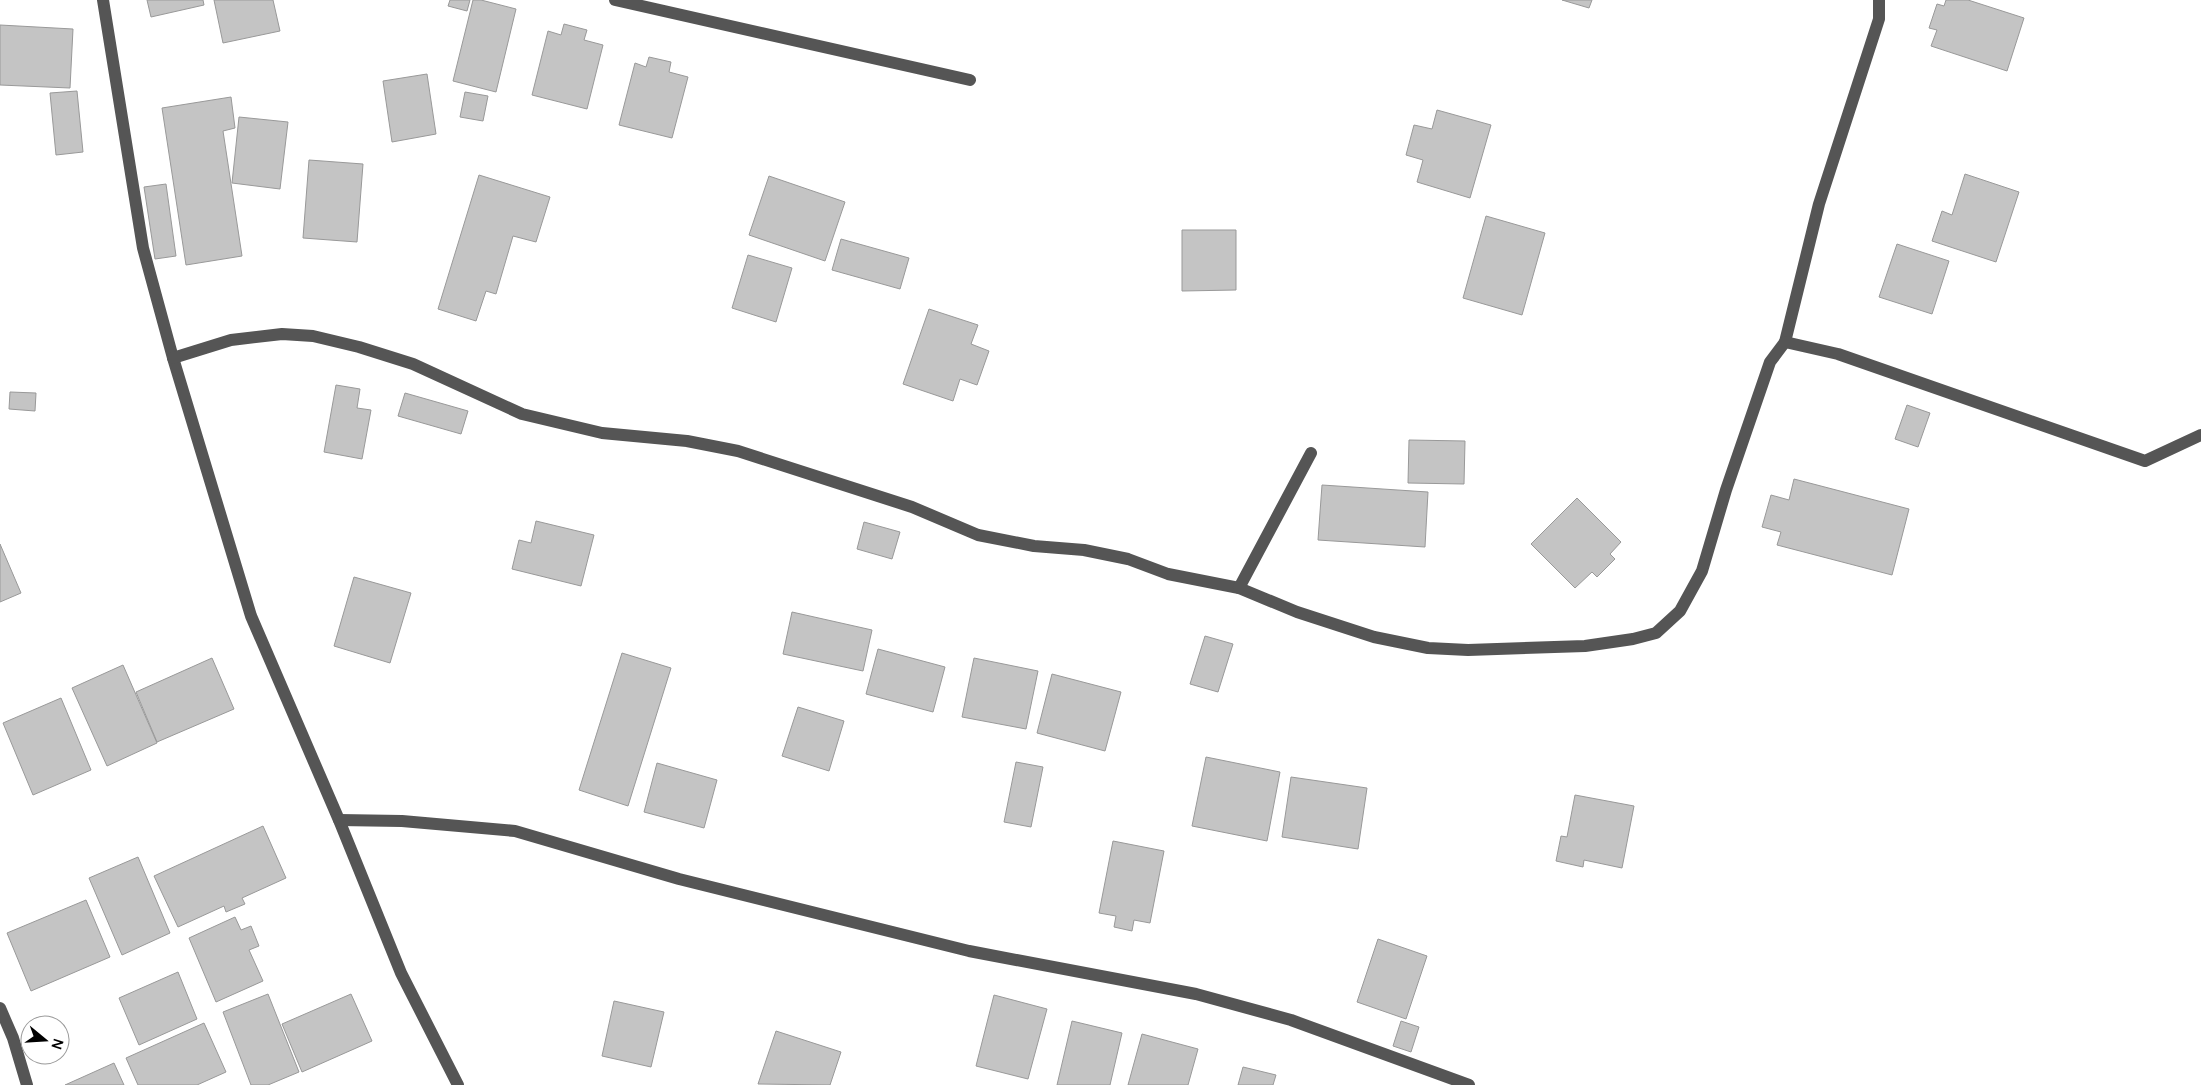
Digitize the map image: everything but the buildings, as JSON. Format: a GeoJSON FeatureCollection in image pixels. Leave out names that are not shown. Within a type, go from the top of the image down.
{"type":"FeatureCollection","features":[{"type":"Feature","properties":{"kind":"street"},"geometry":{"type":"LineString","coordinates":[[103,0],[143,248],[173,358],[251,616],[339,820],[401,973],[458,1085]]}},
{"type":"Feature","properties":{"kind":"street"},"geometry":{"type":"LineString","coordinates":[[615,0],[970,80]]}},
{"type":"Feature","properties":{"kind":"street"},"geometry":{"type":"LineString","coordinates":[[173,358],[232,340],[282,334],[313,336],[414,364],[522,414],[602,433],[687,442],[738,450],[912,507],[978,534],[1034,546],[1084,550],[1128,559],[1168,574],[1239,588],[1297,612],[1374,637],[1428,648],[1468,650],[1585,646],[1633,639],[1656,633],[1680,611],[1702,571],[1726,490],[1770,362],[1785,342],[1819,204],[1879,19],[1879,0]]}},
{"type":"Feature","properties":{"kind":"street"},"geometry":{"type":"LineString","coordinates":[[1785,342],[1838,354],[2145,460],[2201,435]]}},
{"type":"Feature","properties":{"kind":"street"},"geometry":{"type":"LineString","coordinates":[[1239,588],[1311,452]]}},
{"type":"Feature","properties":{"kind":"street"},"geometry":{"type":"LineString","coordinates":[[339,820],[402,820],[514,831],[679,879],[969,952],[1196,994],[1291,1020],[1469,1085]]}},
{"type":"Feature","properties":{"kind":"street"},"geometry":{"type":"LineString","coordinates":[[0,1008],[13,1038],[27,1085]]}}]}
